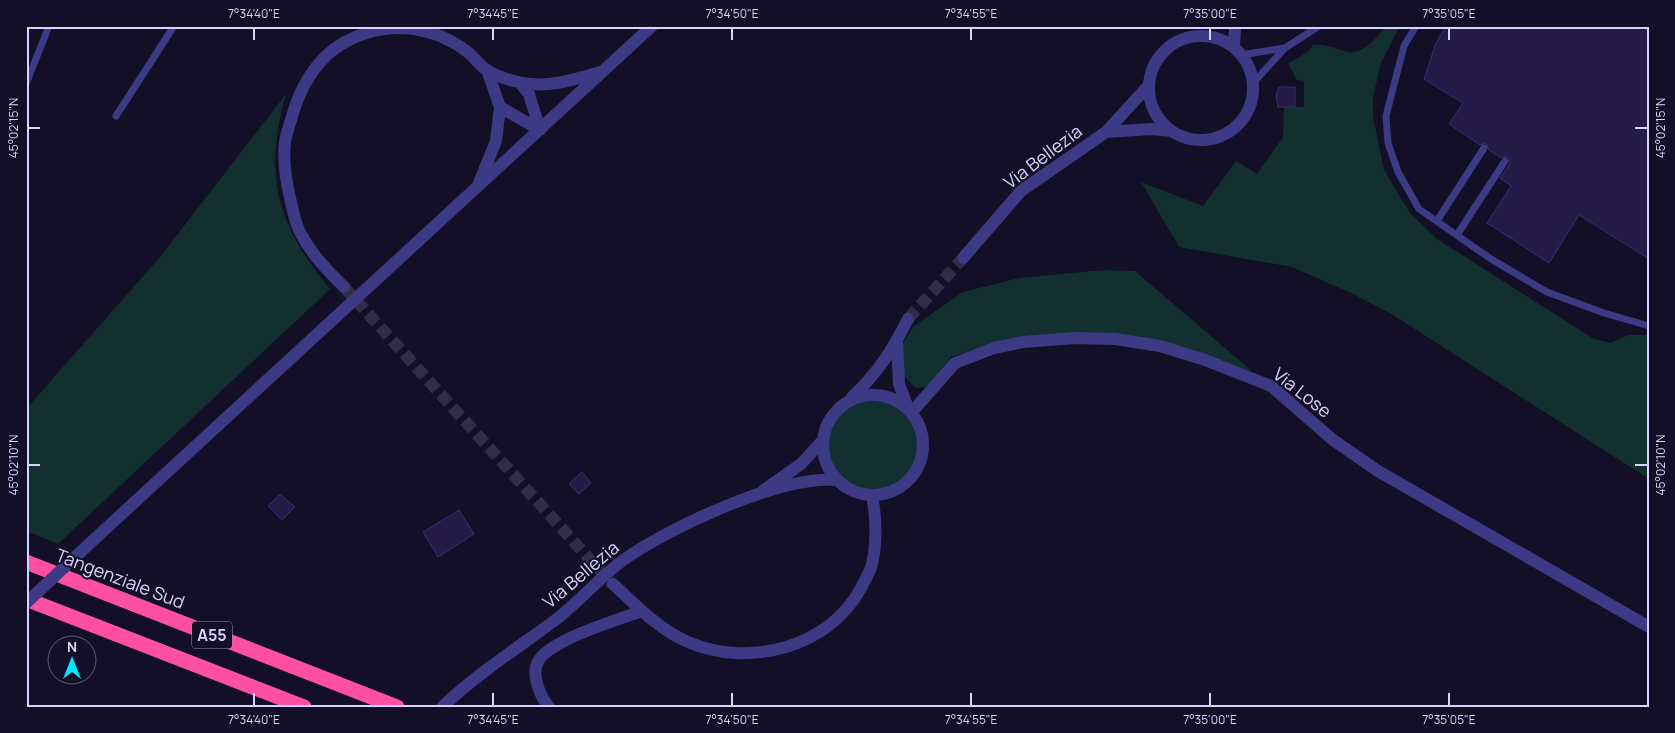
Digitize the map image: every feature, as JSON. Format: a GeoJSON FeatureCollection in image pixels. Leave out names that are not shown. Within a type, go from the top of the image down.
{"type":"FeatureCollection","features":[{"type":"Feature","properties":{"kind":"highway","name":"Tangenziale Sud"},"geometry":{"type":"LineString","coordinates":[[26,562],[397,707]]}},
{"type":"Feature","properties":{"kind":"highway","name":"A55"},"geometry":{"type":"LineString","coordinates":[[26,601],[304,707]]}},
{"type":"Feature","properties":{"kind":"street"},"geometry":{"type":"LineString","coordinates":[[26,601],[652,26]]}},
{"type":"Feature","properties":{"kind":"street"},"geometry":{"type":"LineString","coordinates":[[1197,36],[1207,26]]}},
{"type":"Feature","properties":{"kind":"street"},"geometry":{"type":"LineString","coordinates":[[1106,132],[1151,129],[1172,131],[1195,139],[1220,136],[1234,127],[1246,115],[1252,99],[1253,83],[1249,68],[1238,51],[1235,26]]}},
{"type":"Feature","properties":{"kind":"street"},"geometry":{"type":"LineString","coordinates":[[344,287],[320,263],[300,234],[287,184],[285,141],[295,106],[310,73],[324,56],[342,43],[367,33],[394,28],[420,29],[446,38],[470,53],[487,70],[519,82],[540,85],[565,82],[604,71]]}},
{"type":"Feature","properties":{"kind":"street"},"geometry":{"type":"LineString","coordinates":[[1172,131],[1154,110],[1150,97],[1149,85],[1155,63],[1166,50],[1180,40],[1197,36],[1215,38],[1238,51]]}},
{"type":"Feature","properties":{"kind":"street"},"geometry":{"type":"LineString","coordinates":[[476,188],[496,141],[500,107],[487,70]]}},
{"type":"Feature","properties":{"kind":"street"},"geometry":{"type":"LineString","coordinates":[[519,82],[529,94],[540,130]]}},
{"type":"Feature","properties":{"kind":"street","name":"Via Bellezia"},"geometry":{"type":"LineString","coordinates":[[963,258],[1021,191],[1106,132],[1149,85]]}},
{"type":"Feature","properties":{"kind":"street"},"geometry":{"type":"LineString","coordinates":[[500,107],[540,130]]}},
{"type":"Feature","properties":{"kind":"street","name":"Via Bellezia"},"geometry":{"type":"LineString","coordinates":[[872,496],[852,491],[836,480],[828,469],[823,458],[825,426],[837,408],[851,399],[871,380],[908,319]]}},
{"type":"Feature","properties":{"kind":"street","name":"Via Lose"},"geometry":{"type":"LineString","coordinates":[[910,410],[955,363],[994,348],[1023,342],[1075,338],[1115,339],[1160,346],[1205,360],[1271,386],[1333,440],[1378,471],[1649,627]]}},
{"type":"Feature","properties":{"kind":"street"},"geometry":{"type":"LineString","coordinates":[[612,584],[642,611],[672,634],[688,642],[722,652],[743,654],[780,649],[818,633],[848,607],[872,564],[875,530],[872,496],[892,491],[904,485],[914,474],[921,460],[923,447],[920,425],[910,410],[900,384],[897,340]]}},
{"type":"Feature","properties":{"kind":"street","name":"Via Bellezia"},"geometry":{"type":"LineString","coordinates":[[851,399],[873,394],[886,396],[910,410]]}},
{"type":"Feature","properties":{"kind":"street","name":"Via Bellezia"},"geometry":{"type":"LineString","coordinates":[[756,496],[801,464],[823,440]]}},
{"type":"Feature","properties":{"kind":"street","name":"Via Bellezia"},"geometry":{"type":"LineString","coordinates":[[442,707],[455,694],[555,620],[622,561],[670,531],[756,496],[805,481],[836,480]]}},
{"type":"Feature","properties":{"kind":"street"},"geometry":{"type":"LineString","coordinates":[[549,707],[539,689],[536,673],[538,661],[550,650],[573,637],[642,611]]}},
{"type":"Feature","properties":{"kind":"lane"},"geometry":{"type":"LineString","coordinates":[[26,84],[49,26]]}},
{"type":"Feature","properties":{"kind":"lane"},"geometry":{"type":"LineString","coordinates":[[116,116],[174,26]]}},
{"type":"Feature","properties":{"kind":"lane"},"geometry":{"type":"LineString","coordinates":[[1253,83],[1285,48],[1319,26]]}},
{"type":"Feature","properties":{"kind":"lane"},"geometry":{"type":"LineString","coordinates":[[1416,26],[1404,46],[1386,116],[1388,143],[1398,172],[1419,209],[1457,236],[1547,292],[1649,326]]}},
{"type":"Feature","properties":{"kind":"lane"},"geometry":{"type":"LineString","coordinates":[[1238,51],[1285,48]]}},
{"type":"Feature","properties":{"kind":"lane"},"geometry":{"type":"LineString","coordinates":[[1437,221],[1484,148]]}},
{"type":"Feature","properties":{"kind":"lane"},"geometry":{"type":"LineString","coordinates":[[1457,236],[1505,161]]}},
{"type":"Feature","properties":{"kind":"green space"},"geometry":{"type":"Polygon","coordinates":[[[1387,26],[1400,26],[1381,63],[1373,97],[1373,117],[1384,170],[1410,213],[1437,239],[1594,339],[1611,343],[1628,335],[1649,335],[1649,479],[1390,313],[1349,292],[1292,267],[1179,247],[1141,182],[1203,206],[1236,161],[1257,174],[1283,137],[1284,107],[1304,107],[1304,81],[1297,80],[1288,63],[1308,52],[1313,45],[1327,46],[1348,52],[1359,51],[1370,44],[1387,26]]]}},
{"type":"Feature","properties":{"kind":"green space"},"geometry":{"type":"Polygon","coordinates":[[[286,94],[279,123],[276,150],[276,175],[280,198],[287,221],[298,243],[312,266],[330,289],[58,544],[26,531],[26,409],[160,257],[286,94]]]}},
{"type":"Feature","properties":{"kind":"green space"},"geometry":{"type":"Polygon","coordinates":[[[1104,270],[1135,271],[1253,372],[1161,341],[992,343],[951,357],[933,381],[925,387],[915,388],[903,375],[901,346],[914,326],[963,292],[1019,278],[1104,270]]]}},
{"type":"Feature","properties":{"kind":"green space"},"geometry":{"type":"Polygon","coordinates":[[[873,395],[892,398],[909,409],[920,426],[923,445],[920,464],[909,481],[892,492],[873,495],[854,492],[837,481],[826,464],[823,445],[826,426],[837,409],[854,398],[873,395]]]}},
{"type":"Feature","properties":{"kind":"building"},"geometry":{"type":"Polygon","coordinates":[[[1446,26],[1649,26],[1649,259],[1579,215],[1549,263],[1487,223],[1511,186],[1500,178],[1510,164],[1510,159],[1506,156],[1501,158],[1489,150],[1486,143],[1480,145],[1449,124],[1463,103],[1424,79],[1436,43],[1446,26]]]}},
{"type":"Feature","properties":{"kind":"building"},"geometry":{"type":"Polygon","coordinates":[[[1279,87],[1295,87],[1295,107],[1278,107],[1276,96],[1279,87]]]}},
{"type":"Feature","properties":{"kind":"building"},"geometry":{"type":"Polygon","coordinates":[[[582,472],[591,483],[579,494],[569,484],[582,472]]]}},
{"type":"Feature","properties":{"kind":"building"},"geometry":{"type":"Polygon","coordinates":[[[280,494],[295,507],[282,520],[268,506],[280,494]]]}},
{"type":"Feature","properties":{"kind":"building"},"geometry":{"type":"Polygon","coordinates":[[[459,510],[474,534],[438,557],[423,532],[459,510]]]}},
{"type":"Feature","properties":{"kind":"tunnel"},"geometry":{"type":"LineString","coordinates":[[908,319],[963,258]]}},
{"type":"Feature","properties":{"kind":"tunnel"},"geometry":{"type":"LineString","coordinates":[[344,287],[612,584]]}}]}
